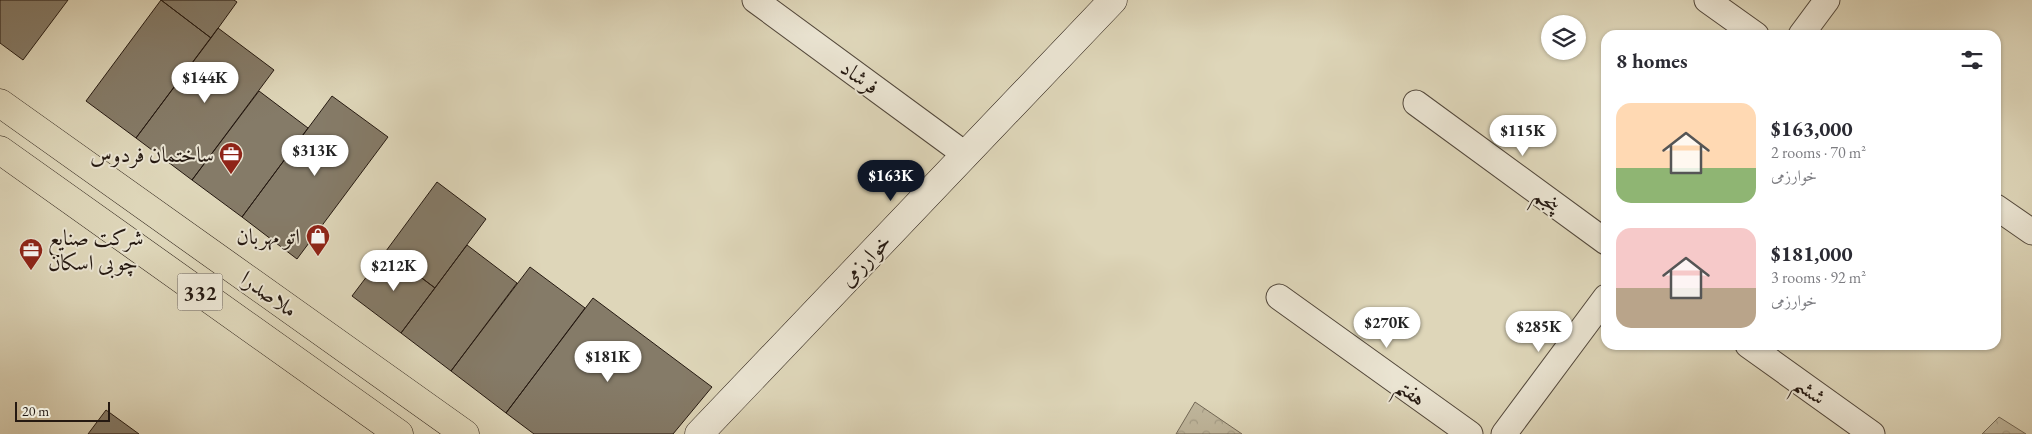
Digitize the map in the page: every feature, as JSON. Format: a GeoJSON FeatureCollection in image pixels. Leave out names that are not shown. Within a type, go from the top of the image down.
{"type":"FeatureCollection","features":[{"type":"Feature","properties":{"kind":"main road","name":"ملاصدرا"},"geometry":{"type":"LineString","coordinates":[[0,103],[466,434]]}},
{"type":"Feature","properties":{"kind":"main road","name":"ملاصدرا"},"geometry":{"type":"LineString","coordinates":[[0,150],[400,434]]}},
{"type":"Feature","properties":{"kind":"street","name":"فرشاد"},"geometry":{"type":"LineString","coordinates":[[755,0],[966,155]]}},
{"type":"Feature","properties":{"kind":"street","name":"خوارزمی"},"geometry":{"type":"LineString","coordinates":[[699,434],[1114,0]]}},
{"type":"Feature","properties":{"kind":"street"},"geometry":{"type":"LineString","coordinates":[[1707,0],[1749,30]]}},
{"type":"Feature","properties":{"kind":"street"},"geometry":{"type":"LineString","coordinates":[[1805,30],[1827,0]]}},
{"type":"Feature","properties":{"kind":"street","name":"پنجم"},"geometry":{"type":"LineString","coordinates":[[1416,104],[1601,238]]}},
{"type":"Feature","properties":{"kind":"street"},"geometry":{"type":"LineString","coordinates":[[2001,210],[2032,232]]}},
{"type":"Feature","properties":{"kind":"street","name":"هفتم"},"geometry":{"type":"LineString","coordinates":[[1279,297],[1470,434]]}},
{"type":"Feature","properties":{"kind":"street"},"geometry":{"type":"LineString","coordinates":[[1504,434],[1601,303]]}},
{"type":"Feature","properties":{"kind":"street","name":"ششم"},"geometry":{"type":"LineString","coordinates":[[1755,350],[1872,434]]}},
{"type":"Feature","properties":{"kind":"green space"},"geometry":{"type":"Polygon","coordinates":[[[1195,402],[1242,434],[1176,434],[1195,402]]]}},
{"type":"Feature","properties":{"kind":"green space"},"geometry":{"type":"Polygon","coordinates":[[[1999,417],[2026,434],[1982,434],[1999,417]]]}},
{"type":"Feature","properties":{"kind":"building"},"geometry":{"type":"Polygon","coordinates":[[[0,0],[68,0],[23,60],[0,43],[0,0]]]}},
{"type":"Feature","properties":{"kind":"building"},"geometry":{"type":"Polygon","coordinates":[[[161,0],[211,38],[136,138],[86,101],[161,0]]]}},
{"type":"Feature","properties":{"kind":"building"},"geometry":{"type":"Polygon","coordinates":[[[161,0],[234,0],[237,2],[211,38],[161,0]]]}},
{"type":"Feature","properties":{"kind":"building"},"geometry":{"type":"Polygon","coordinates":[[[218,28],[274,70],[192,180],[136,138],[218,28]]]}},
{"type":"Feature","properties":{"kind":"building"},"geometry":{"type":"Polygon","coordinates":[[[259,91],[308,128],[242,217],[192,180],[259,91]]]}},
{"type":"Feature","properties":{"kind":"building"},"geometry":{"type":"Polygon","coordinates":[[[332,96],[388,137],[297,259],[242,217],[332,96]]]}},
{"type":"Feature","properties":{"kind":"building"},"geometry":{"type":"Polygon","coordinates":[[[437,182],[486,219],[435,288],[386,251],[437,182]]]}},
{"type":"Feature","properties":{"kind":"building"},"geometry":{"type":"Polygon","coordinates":[[[467,245],[517,283],[451,371],[401,333],[467,245]]]}},
{"type":"Feature","properties":{"kind":"building"},"geometry":{"type":"Polygon","coordinates":[[[386,251],[435,288],[401,333],[352,296],[386,251]]]}},
{"type":"Feature","properties":{"kind":"building"},"geometry":{"type":"Polygon","coordinates":[[[530,267],[585,308],[506,413],[451,371],[530,267]]]}},
{"type":"Feature","properties":{"kind":"building"},"geometry":{"type":"Polygon","coordinates":[[[593,298],[712,387],[673,434],[534,434],[506,413],[593,298]]]}},
{"type":"Feature","properties":{"kind":"building"},"geometry":{"type":"Polygon","coordinates":[[[106,410],[139,434],[88,434],[106,410]]]}},
{"type":"Feature","properties":{"kind":"place","name":"ساختمان فردوس"},"geometry":{"type":"Point","coordinates":[231,175]}},
{"type":"Feature","properties":{"kind":"place","name":"اتو مهربان"},"geometry":{"type":"Point","coordinates":[318,257]}},
{"type":"Feature","properties":{"kind":"place","name":"شرکت صنایع چوبی اسکان"},"geometry":{"type":"Point","coordinates":[31,271]}}]}
